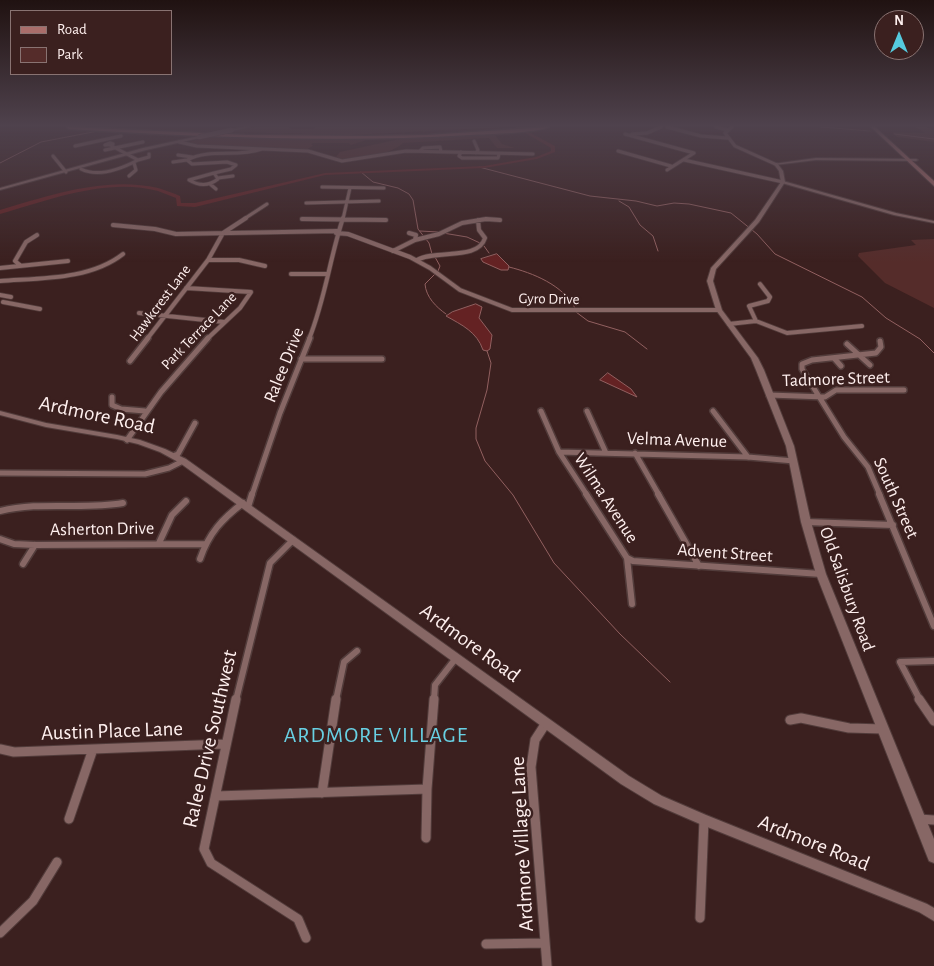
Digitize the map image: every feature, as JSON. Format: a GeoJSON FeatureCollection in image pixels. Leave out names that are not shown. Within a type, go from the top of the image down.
{"type":"FeatureCollection","features":[{"type":"Feature","properties":{"kind":"main road"},"geometry":{"type":"LineString","coordinates":[[0,189],[66,172]]}},
{"type":"Feature","properties":{"kind":"main road"},"geometry":{"type":"LineString","coordinates":[[719,310],[710,281],[713,270],[758,220],[783,182],[781,172]]}},
{"type":"Feature","properties":{"kind":"main road"},"geometry":{"type":"LineString","coordinates":[[921,172],[934,184]]}},
{"type":"Feature","properties":{"kind":"main road","name":"Old Salisbury Road"},"geometry":{"type":"LineString","coordinates":[[719,310],[754,358],[769,395],[794,461],[806,522],[821,574],[934,856]]}},
{"type":"Feature","properties":{"kind":"street"},"geometry":{"type":"LineString","coordinates":[[129,176],[134,172]]}},
{"type":"Feature","properties":{"kind":"street"},"geometry":{"type":"LineString","coordinates":[[221,172],[189,180],[193,183],[210,184],[218,178],[233,176]]}},
{"type":"Feature","properties":{"kind":"street"},"geometry":{"type":"LineString","coordinates":[[738,172],[824,192],[894,215],[934,222]]}},
{"type":"Feature","properties":{"kind":"street"},"geometry":{"type":"LineString","coordinates":[[214,174],[218,178]]}},
{"type":"Feature","properties":{"kind":"street"},"geometry":{"type":"LineString","coordinates":[[210,184],[216,189]]}},
{"type":"Feature","properties":{"kind":"street"},"geometry":{"type":"LineString","coordinates":[[322,187],[384,188]]}},
{"type":"Feature","properties":{"kind":"street","name":"Ralee Drive"},"geometry":{"type":"LineString","coordinates":[[245,505],[317,319],[337,232],[343,219],[350,188]]}},
{"type":"Feature","properties":{"kind":"street"},"geometry":{"type":"LineString","coordinates":[[306,203],[379,201]]}},
{"type":"Feature","properties":{"kind":"street","name":"Hawkcrest Lane"},"geometry":{"type":"LineString","coordinates":[[130,361],[208,260],[223,234],[266,204]]}},
{"type":"Feature","properties":{"kind":"street"},"geometry":{"type":"LineString","coordinates":[[302,220],[386,220]]}},
{"type":"Feature","properties":{"kind":"street"},"geometry":{"type":"LineString","coordinates":[[417,260],[426,255],[471,251],[480,248],[485,242],[485,238],[480,230],[478,220]]}},
{"type":"Feature","properties":{"kind":"street"},"geometry":{"type":"LineString","coordinates":[[393,250],[415,240],[439,234],[462,223],[478,220],[500,220]]}},
{"type":"Feature","properties":{"kind":"street","name":"Gyro Drive"},"geometry":{"type":"LineString","coordinates":[[113,225],[155,229],[176,234],[337,232],[348,234],[417,260],[460,290],[512,310],[719,310]]}},
{"type":"Feature","properties":{"kind":"street"},"geometry":{"type":"LineString","coordinates":[[276,238],[278,232]]}},
{"type":"Feature","properties":{"kind":"street"},"geometry":{"type":"LineString","coordinates":[[409,233],[416,235],[415,240]]}},
{"type":"Feature","properties":{"kind":"street"},"geometry":{"type":"LineString","coordinates":[[21,266],[22,264],[15,261],[26,242],[37,235]]}},
{"type":"Feature","properties":{"kind":"street"},"geometry":{"type":"LineString","coordinates":[[0,281],[92,270],[109,265],[123,254]]}},
{"type":"Feature","properties":{"kind":"street","name":"Hawkcrest Lane"},"geometry":{"type":"LineString","coordinates":[[208,260],[239,260],[265,266]]}},
{"type":"Feature","properties":{"kind":"street"},"geometry":{"type":"LineString","coordinates":[[0,268],[68,261]]}},
{"type":"Feature","properties":{"kind":"street"},"geometry":{"type":"LineString","coordinates":[[34,278],[40,264]]}},
{"type":"Feature","properties":{"kind":"street"},"geometry":{"type":"LineString","coordinates":[[292,274],[328,274]]}},
{"type":"Feature","properties":{"kind":"street"},"geometry":{"type":"LineString","coordinates":[[756,321],[750,306],[768,300],[770,297],[760,284]]}},
{"type":"Feature","properties":{"kind":"street","name":"Park Terrace Lane"},"geometry":{"type":"LineString","coordinates":[[127,440],[145,411],[199,347],[244,305],[251,292],[186,288]]}},
{"type":"Feature","properties":{"kind":"street"},"geometry":{"type":"LineString","coordinates":[[0,295],[11,297],[3,302],[40,309]]}},
{"type":"Feature","properties":{"kind":"street"},"geometry":{"type":"LineString","coordinates":[[139,313],[224,322]]}},
{"type":"Feature","properties":{"kind":"street"},"geometry":{"type":"LineString","coordinates":[[729,324],[756,321],[787,332],[862,326]]}},
{"type":"Feature","properties":{"kind":"street"},"geometry":{"type":"LineString","coordinates":[[834,358],[863,356],[879,352],[880,341]]}},
{"type":"Feature","properties":{"kind":"street"},"geometry":{"type":"LineString","coordinates":[[847,344],[863,356],[870,365]]}},
{"type":"Feature","properties":{"kind":"street"},"geometry":{"type":"LineString","coordinates":[[834,358],[841,366]]}},
{"type":"Feature","properties":{"kind":"street","name":"South Street"},"geometry":{"type":"LineString","coordinates":[[834,358],[812,360],[802,364],[802,369],[844,437],[868,466],[934,626]]}},
{"type":"Feature","properties":{"kind":"street"},"geometry":{"type":"LineString","coordinates":[[301,359],[382,359]]}},
{"type":"Feature","properties":{"kind":"street","name":"Tadmore Street"},"geometry":{"type":"LineString","coordinates":[[769,395],[825,397],[836,390],[904,390]]}},
{"type":"Feature","properties":{"kind":"street"},"geometry":{"type":"LineString","coordinates":[[112,396],[112,405],[121,409],[145,411]]}},
{"type":"Feature","properties":{"kind":"street","name":"Wilma Avenue"},"geometry":{"type":"LineString","coordinates":[[541,411],[559,452],[627,558],[632,604]]}},
{"type":"Feature","properties":{"kind":"street"},"geometry":{"type":"LineString","coordinates":[[588,411],[606,453]]}},
{"type":"Feature","properties":{"kind":"street"},"geometry":{"type":"LineString","coordinates":[[713,411],[748,457]]}},
{"type":"Feature","properties":{"kind":"street","name":"Ardmore Road"},"geometry":{"type":"LineString","coordinates":[[0,413],[33,423],[148,444],[179,458],[625,780],[658,800],[930,911]]}},
{"type":"Feature","properties":{"kind":"street"},"geometry":{"type":"LineString","coordinates":[[0,473],[145,474],[169,468],[179,458],[178,454],[195,423]]}},
{"type":"Feature","properties":{"kind":"street","name":"Velma Avenue"},"geometry":{"type":"LineString","coordinates":[[559,452],[748,457],[794,461]]}},
{"type":"Feature","properties":{"kind":"street"},"geometry":{"type":"LineString","coordinates":[[635,453],[700,566]]}},
{"type":"Feature","properties":{"kind":"street"},"geometry":{"type":"LineString","coordinates":[[159,544],[172,515],[186,501]]}},
{"type":"Feature","properties":{"kind":"street"},"geometry":{"type":"LineString","coordinates":[[0,511],[22,507],[105,508],[123,503]]}},
{"type":"Feature","properties":{"kind":"street"},"geometry":{"type":"LineString","coordinates":[[200,559],[209,533],[218,522],[245,505]]}},
{"type":"Feature","properties":{"kind":"street"},"geometry":{"type":"LineString","coordinates":[[806,522],[893,526]]}},
{"type":"Feature","properties":{"kind":"street","name":"Asherton Drive"},"geometry":{"type":"LineString","coordinates":[[0,538],[14,544],[35,545],[205,544]]}},
{"type":"Feature","properties":{"kind":"street","name":"Ralee Drive Southwest"},"geometry":{"type":"LineString","coordinates":[[293,540],[274,556],[270,563],[225,744],[204,849],[212,863],[298,920],[306,938]]}},
{"type":"Feature","properties":{"kind":"street"},"geometry":{"type":"LineString","coordinates":[[23,564],[35,545]]}},
{"type":"Feature","properties":{"kind":"street","name":"Advent Street"},"geometry":{"type":"LineString","coordinates":[[627,558],[634,561],[821,574]]}},
{"type":"Feature","properties":{"kind":"street"},"geometry":{"type":"LineString","coordinates":[[322,793],[338,684],[344,662],[357,651]]}},
{"type":"Feature","properties":{"kind":"street"},"geometry":{"type":"LineString","coordinates":[[426,838],[426,789],[435,685],[456,658]]}},
{"type":"Feature","properties":{"kind":"street"},"geometry":{"type":"LineString","coordinates":[[934,661],[900,662],[934,721]]}},
{"type":"Feature","properties":{"kind":"street"},"geometry":{"type":"LineString","coordinates":[[790,720],[801,718],[849,728],[883,729]]}},
{"type":"Feature","properties":{"kind":"street","name":"Ardmore Village Lane"},"geometry":{"type":"LineString","coordinates":[[546,723],[534,740],[531,767],[547,966]]}},
{"type":"Feature","properties":{"kind":"street","name":"Austin Place Lane"},"geometry":{"type":"LineString","coordinates":[[0,749],[14,752],[225,744]]}},
{"type":"Feature","properties":{"kind":"street"},"geometry":{"type":"LineString","coordinates":[[69,818],[93,749]]}},
{"type":"Feature","properties":{"kind":"street"},"geometry":{"type":"LineString","coordinates":[[216,796],[426,789]]}},
{"type":"Feature","properties":{"kind":"street"},"geometry":{"type":"LineString","coordinates":[[919,819],[934,820]]}},
{"type":"Feature","properties":{"kind":"street"},"geometry":{"type":"LineString","coordinates":[[700,918],[704,820]]}},
{"type":"Feature","properties":{"kind":"street"},"geometry":{"type":"LineString","coordinates":[[0,933],[32,904],[46,884],[57,862]]}},
{"type":"Feature","properties":{"kind":"street"},"geometry":{"type":"LineString","coordinates":[[486,944],[545,943]]}},
{"type":"Feature","properties":{"kind":"green space"},"geometry":{"type":"Polygon","coordinates":[[[934,239],[934,308],[885,283],[858,256],[859,253],[916,245],[911,240],[934,239]]]}},
{"type":"Feature","properties":{"kind":"shaded area"},"geometry":{"type":"Polygon","coordinates":[[[497,254],[509,266],[508,270],[501,270],[483,262],[481,259],[497,254]]]}},
{"type":"Feature","properties":{"kind":"shaded area"},"geometry":{"type":"Polygon","coordinates":[[[476,304],[482,307],[479,318],[492,335],[490,349],[487,351],[483,350],[473,334],[446,316],[476,304]]]}},
{"type":"Feature","properties":{"kind":"shaded area"},"geometry":{"type":"Polygon","coordinates":[[[608,373],[631,389],[637,397],[600,380],[608,373]]]}},
{"type":"Feature","properties":{"kind":"waterway"},"geometry":{"type":"LineString","coordinates":[[361,172],[373,182],[398,188],[409,194],[413,200],[418,229],[429,243],[432,254]]}},
{"type":"Feature","properties":{"kind":"waterway"},"geometry":{"type":"LineString","coordinates":[[0,212],[65,194],[113,186],[136,186],[158,190],[178,197],[179,205],[195,205],[325,174],[369,172]]}},
{"type":"Feature","properties":{"kind":"waterway"},"geometry":{"type":"LineString","coordinates":[[498,172],[590,196],[636,201],[657,206],[674,203],[689,204],[731,213],[757,234],[775,254],[862,297],[886,318],[920,339],[934,353]]}},
{"type":"Feature","properties":{"kind":"waterway"},"geometry":{"type":"LineString","coordinates":[[619,201],[629,207],[640,225],[653,236],[658,251]]}},
{"type":"Feature","properties":{"kind":"waterway"},"geometry":{"type":"LineString","coordinates":[[420,231],[438,232]]}},
{"type":"Feature","properties":{"kind":"waterway"},"geometry":{"type":"LineString","coordinates":[[443,233],[467,237],[480,243]]}},
{"type":"Feature","properties":{"kind":"waterway"},"geometry":{"type":"LineString","coordinates":[[484,246],[489,253]]}},
{"type":"Feature","properties":{"kind":"waterway"},"geometry":{"type":"LineString","coordinates":[[435,257],[440,266],[438,271]]}},
{"type":"Feature","properties":{"kind":"waterway"},"geometry":{"type":"LineString","coordinates":[[509,267],[546,281],[563,293],[575,308]]}},
{"type":"Feature","properties":{"kind":"waterway"},"geometry":{"type":"LineString","coordinates":[[435,274],[425,284],[427,293],[432,301],[446,314]]}},
{"type":"Feature","properties":{"kind":"waterway"},"geometry":{"type":"LineString","coordinates":[[576,312],[588,321],[625,332],[647,349]]}},
{"type":"Feature","properties":{"kind":"waterway"},"geometry":{"type":"LineString","coordinates":[[487,351],[491,363],[487,390],[476,428],[476,439],[485,461],[513,495],[554,563],[620,634],[670,682]]}},
{"type":"Feature","properties":{"kind":"district","name":"ARDMORE VILLAGE"},"geometry":{"type":"Point","coordinates":[376,735]}}]}
